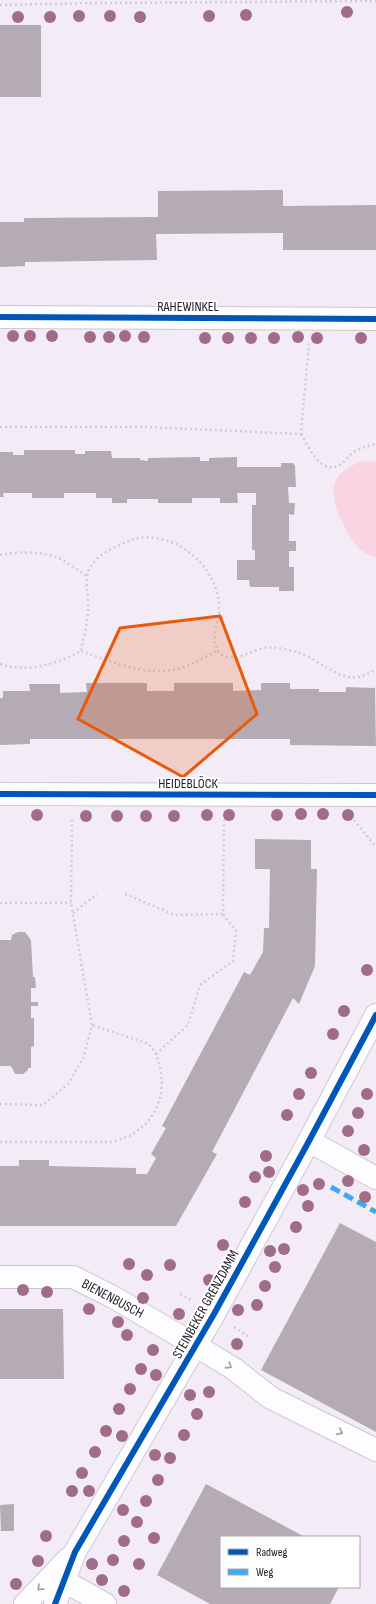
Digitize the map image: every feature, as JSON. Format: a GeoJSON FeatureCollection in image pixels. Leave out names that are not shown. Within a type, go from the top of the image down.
{"type":"FeatureCollection","features":[{"type":"Feature","properties":{"kind":"street","name":"RAHEWINKEL"},"geometry":{"type":"LineString","coordinates":[[0,317],[376,319]]}},
{"type":"Feature","properties":{"kind":"street","name":"HEIDEBLÖCK"},"geometry":{"type":"LineString","coordinates":[[0,794],[376,795]]}},
{"type":"Feature","properties":{"kind":"street","name":"STEINBEKER GRENZDAMM"},"geometry":{"type":"LineString","coordinates":[[55,1604],[75,1552],[195,1345],[309,1141],[376,1015]]}},
{"type":"Feature","properties":{"kind":"street"},"geometry":{"type":"LineString","coordinates":[[309,1141],[376,1178]]}},
{"type":"Feature","properties":{"kind":"street","name":"BIENENBUSCH"},"geometry":{"type":"LineString","coordinates":[[0,1277],[73,1277],[113,1297],[195,1345],[234,1369],[271,1398],[376,1450]]}},
{"type":"Feature","properties":{"kind":"street","name":"STEINBEKER GRENZDAMM"},"geometry":{"type":"LineString","coordinates":[[25,1604],[75,1552]]}},
{"type":"Feature","properties":{"kind":"street"},"geometry":{"type":"LineString","coordinates":[[64,1581],[105,1604]]}},
{"type":"Feature","properties":{"kind":"path"},"geometry":{"type":"LineString","coordinates":[[0,5],[376,1]]}},
{"type":"Feature","properties":{"kind":"path"},"geometry":{"type":"LineString","coordinates":[[311,319],[301,434],[318,461],[330,467],[338,466],[351,454],[376,444]]}},
{"type":"Feature","properties":{"kind":"path"},"geometry":{"type":"LineString","coordinates":[[0,427],[145,427],[301,434]]}},
{"type":"Feature","properties":{"kind":"path"},"geometry":{"type":"LineString","coordinates":[[81,652],[88,613],[87,576],[90,567],[100,556],[112,548],[134,539],[152,538],[170,541],[185,549],[200,560],[207,570],[217,593],[219,612],[214,638],[218,650],[224,656],[233,658],[265,648],[282,648],[299,652],[337,674],[348,677],[360,677],[376,669]]}},
{"type":"Feature","properties":{"kind":"path"},"geometry":{"type":"LineString","coordinates":[[0,555],[14,552],[41,553],[61,560],[87,576]]}},
{"type":"Feature","properties":{"kind":"path"},"geometry":{"type":"LineString","coordinates":[[0,664],[5,666],[36,668],[66,660],[81,652],[140,671],[168,671],[185,666],[218,650]]}},
{"type":"Feature","properties":{"kind":"path"},"geometry":{"type":"LineString","coordinates":[[0,1104],[43,1105],[69,1083],[84,1056],[92,1024],[71,903],[72,794]]}},
{"type":"Feature","properties":{"kind":"path"},"geometry":{"type":"LineString","coordinates":[[156,1054],[188,1025],[200,985],[233,961],[236,931],[223,914],[224,795]]}},
{"type":"Feature","properties":{"kind":"path"},"geometry":{"type":"LineString","coordinates":[[73,913],[97,894]]}},
{"type":"Feature","properties":{"kind":"path"},"geometry":{"type":"LineString","coordinates":[[125,894],[175,915],[223,914]]}},
{"type":"Feature","properties":{"kind":"path"},"geometry":{"type":"LineString","coordinates":[[0,903],[71,903]]}},
{"type":"Feature","properties":{"kind":"path"},"geometry":{"type":"LineString","coordinates":[[0,1142],[112,1142],[130,1136],[145,1125],[154,1113],[160,1098],[162,1084],[160,1066],[156,1054],[149,1044],[92,1024]]}},
{"type":"Feature","properties":{"kind":"highlighted area"},"geometry":{"type":"Polygon","coordinates":[[[220,616],[257,714],[183,777],[78,719],[120,628],[220,616]]]}},
{"type":"Feature","properties":{"kind":"shaded area"},"geometry":{"type":"Polygon","coordinates":[[[363,461],[376,462],[376,557],[364,552],[352,540],[343,524],[335,503],[334,486],[337,478],[351,466],[363,461]]]}},
{"type":"Feature","properties":{"kind":"building"},"geometry":{"type":"Polygon","coordinates":[[[0,25],[41,25],[41,97],[0,97],[0,25]]]}},
{"type":"Feature","properties":{"kind":"building"},"geometry":{"type":"Polygon","coordinates":[[[283,190],[283,206],[376,205],[376,250],[283,250],[283,233],[156,234],[157,260],[25,262],[25,266],[0,267],[0,222],[24,222],[24,218],[158,217],[158,191],[283,190]]]}},
{"type":"Feature","properties":{"kind":"building"},"geometry":{"type":"Polygon","coordinates":[[[24,450],[75,450],[75,454],[85,454],[85,451],[111,451],[112,458],[140,458],[140,460],[148,461],[148,458],[200,457],[200,461],[209,461],[209,458],[237,457],[237,467],[281,467],[281,463],[293,463],[295,466],[296,487],[288,487],[289,503],[295,503],[294,515],[289,514],[289,541],[296,541],[296,551],[289,551],[289,567],[294,567],[294,591],[279,591],[279,587],[250,587],[249,580],[237,580],[237,560],[255,560],[255,550],[252,550],[252,505],[256,505],[256,493],[237,493],[238,503],[220,503],[220,498],[192,498],[192,503],[158,503],[158,499],[127,499],[127,503],[112,503],[112,498],[96,498],[96,493],[64,493],[64,498],[32,498],[32,493],[3,493],[4,497],[0,497],[0,452],[13,452],[13,455],[24,455],[24,450]]]}},
{"type":"Feature","properties":{"kind":"building"},"geometry":{"type":"Polygon","coordinates":[[[86,683],[147,683],[147,691],[174,691],[174,683],[233,683],[233,691],[261,690],[261,683],[290,683],[290,689],[319,689],[319,692],[346,692],[346,687],[375,688],[376,746],[290,745],[290,739],[30,739],[30,744],[0,745],[0,698],[3,698],[3,691],[30,691],[29,684],[60,684],[60,693],[87,692],[86,683]]]}},
{"type":"Feature","properties":{"kind":"building"},"geometry":{"type":"Polygon","coordinates":[[[255,839],[311,840],[311,869],[317,869],[315,966],[299,1004],[293,998],[212,1152],[217,1154],[176,1226],[0,1226],[0,1166],[19,1166],[19,1160],[49,1160],[49,1166],[136,1168],[136,1174],[147,1174],[156,1158],[151,1154],[166,1128],[162,1126],[244,972],[250,975],[263,952],[264,928],[269,928],[270,869],[255,869],[255,839]]]}},
{"type":"Feature","properties":{"kind":"building"},"geometry":{"type":"Polygon","coordinates":[[[18,932],[25,932],[31,940],[33,977],[35,977],[36,988],[31,988],[31,1002],[38,1002],[38,1006],[31,1006],[31,1018],[34,1018],[34,1046],[31,1047],[31,1068],[28,1068],[28,1070],[23,1074],[15,1074],[11,1066],[0,1066],[0,940],[11,940],[12,935],[18,932]]]}},
{"type":"Feature","properties":{"kind":"building"},"geometry":{"type":"Polygon","coordinates":[[[340,1223],[376,1242],[376,1432],[261,1370],[340,1223]]]}},
{"type":"Feature","properties":{"kind":"building"},"geometry":{"type":"Polygon","coordinates":[[[0,1309],[63,1309],[64,1379],[0,1379],[0,1309]]]}},
{"type":"Feature","properties":{"kind":"building"},"geometry":{"type":"Polygon","coordinates":[[[206,1484],[303,1536],[220,1536],[220,1588],[338,1588],[330,1604],[210,1604],[157,1575],[206,1484]]]}},
{"type":"Feature","properties":{"kind":"building"},"geometry":{"type":"Polygon","coordinates":[[[14,1504],[14,1531],[1,1531],[0,1505],[14,1504]]]}},
{"type":"Feature","properties":{"kind":"marked path"},"geometry":{"type":"LineString","coordinates":[[331,1187],[376,1212]]}},
{"type":"Feature","properties":{"kind":"cycle path"},"geometry":{"type":"LineString","coordinates":[[0,317],[376,319]]}},
{"type":"Feature","properties":{"kind":"cycle path"},"geometry":{"type":"LineString","coordinates":[[0,794],[376,795]]}},
{"type":"Feature","properties":{"kind":"cycle path"},"geometry":{"type":"LineString","coordinates":[[55,1604],[75,1552],[214,1314],[376,1015]]}}]}
